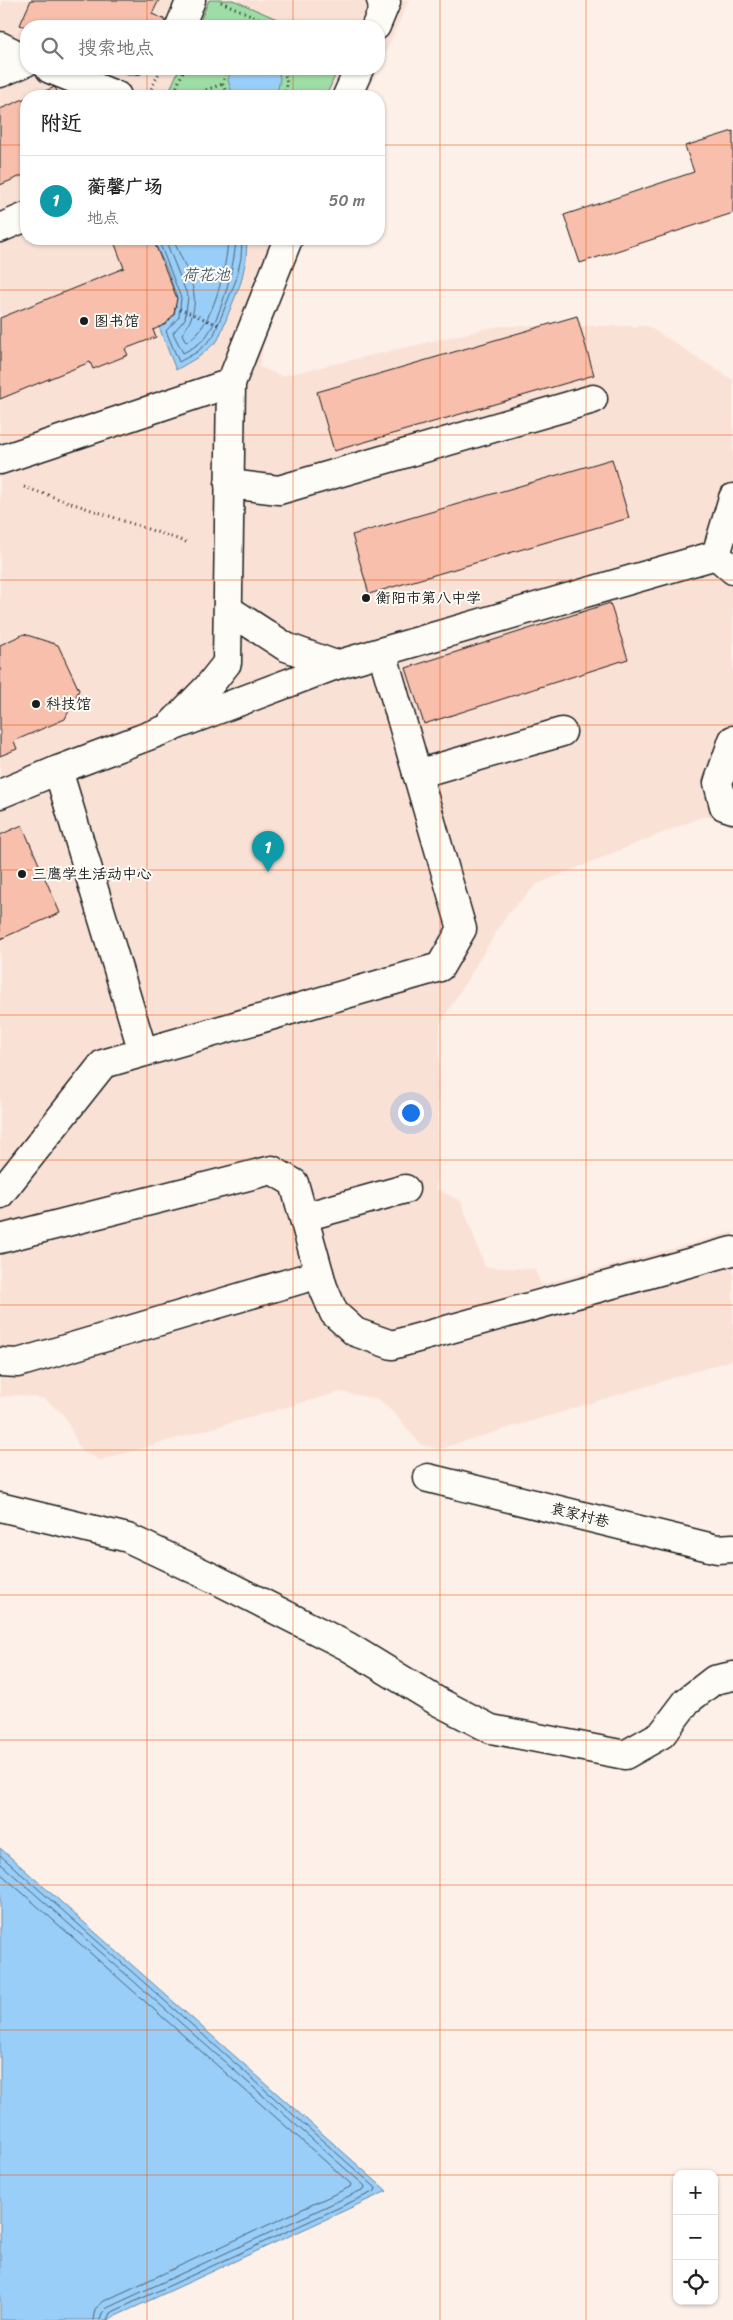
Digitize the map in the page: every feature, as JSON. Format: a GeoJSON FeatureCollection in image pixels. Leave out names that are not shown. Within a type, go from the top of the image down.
{"type":"FeatureCollection","features":[{"type":"Feature","properties":{"kind":"street"},"geometry":{"type":"LineString","coordinates":[[183,20],[191,0]]}},
{"type":"Feature","properties":{"kind":"street"},"geometry":{"type":"LineString","coordinates":[[378,20],[386,2],[381,0]]}},
{"type":"Feature","properties":{"kind":"street"},"geometry":{"type":"LineString","coordinates":[[0,46],[20,57]]}},
{"type":"Feature","properties":{"kind":"street"},"geometry":{"type":"LineString","coordinates":[[0,73],[20,63]]}},
{"type":"Feature","properties":{"kind":"street"},"geometry":{"type":"LineString","coordinates":[[65,75],[102,90]]}},
{"type":"Feature","properties":{"kind":"street"},"geometry":{"type":"LineString","coordinates":[[350,90],[356,75]]}},
{"type":"Feature","properties":{"kind":"street"},"geometry":{"type":"LineString","coordinates":[[0,228],[20,220]]}},
{"type":"Feature","properties":{"kind":"street"},"geometry":{"type":"LineString","coordinates":[[168,728],[208,687],[227,662],[231,383],[286,245]]}},
{"type":"Feature","properties":{"kind":"street"},"geometry":{"type":"LineString","coordinates":[[0,460],[231,383]]}},
{"type":"Feature","properties":{"kind":"street"},"geometry":{"type":"LineString","coordinates":[[229,484],[279,490],[594,399]]}},
{"type":"Feature","properties":{"kind":"street"},"geometry":{"type":"LineString","coordinates":[[0,794],[168,728],[336,666],[382,652],[725,562],[733,498]]}},
{"type":"Feature","properties":{"kind":"street"},"geometry":{"type":"LineString","coordinates":[[229,610],[286,647],[336,666]]}},
{"type":"Feature","properties":{"kind":"street"},"geometry":{"type":"LineString","coordinates":[[0,1194],[104,1064],[440,967],[462,929],[382,652]]}},
{"type":"Feature","properties":{"kind":"street"},"geometry":{"type":"LineString","coordinates":[[417,774],[562,732]]}},
{"type":"Feature","properties":{"kind":"street"},"geometry":{"type":"LineString","coordinates":[[733,740],[718,783],[724,806],[733,808]]}},
{"type":"Feature","properties":{"kind":"street"},"geometry":{"type":"LineString","coordinates":[[58,770],[143,1052]]}},
{"type":"Feature","properties":{"kind":"street"},"geometry":{"type":"LineString","coordinates":[[0,1239],[272,1170],[294,1183],[320,1274],[334,1313],[355,1332],[392,1345],[732,1251]]}},
{"type":"Feature","properties":{"kind":"street"},"geometry":{"type":"LineString","coordinates":[[304,1217],[405,1189]]}},
{"type":"Feature","properties":{"kind":"street"},"geometry":{"type":"LineString","coordinates":[[0,1362],[18,1363],[320,1274]]}},
{"type":"Feature","properties":{"kind":"street","name":"袁家村巷"},"geometry":{"type":"LineString","coordinates":[[428,1478],[716,1549],[733,1548]]}},
{"type":"Feature","properties":{"kind":"street"},"geometry":{"type":"LineString","coordinates":[[0,1507],[128,1538],[215,1579],[347,1646],[437,1701],[491,1729],[625,1755],[662,1734],[687,1701],[714,1680],[733,1676]]}},
{"type":"Feature","properties":{"kind":"path"},"geometry":{"type":"LineString","coordinates":[[216,0],[262,20]]}},
{"type":"Feature","properties":{"kind":"path"},"geometry":{"type":"LineString","coordinates":[[150,90],[159,75]]}},
{"type":"Feature","properties":{"kind":"path"},"geometry":{"type":"LineString","coordinates":[[175,90],[182,75]]}},
{"type":"Feature","properties":{"kind":"path"},"geometry":{"type":"LineString","coordinates":[[225,75],[223,84],[225,90]]}},
{"type":"Feature","properties":{"kind":"path"},"geometry":{"type":"LineString","coordinates":[[285,75],[287,84],[285,90]]}},
{"type":"Feature","properties":{"kind":"path"},"geometry":{"type":"LineString","coordinates":[[206,90],[223,84]]}},
{"type":"Feature","properties":{"kind":"path"},"geometry":{"type":"LineString","coordinates":[[175,307],[224,328]]}},
{"type":"Feature","properties":{"kind":"path"},"geometry":{"type":"LineString","coordinates":[[19,485],[189,543]]}},
{"type":"Feature","properties":{"kind":"shaded area","name":"衡阳市第八中学"},"geometry":{"type":"Polygon","coordinates":[[[4,0],[409,0],[385,54],[385,20],[20,20],[20,75],[375,75],[369,90],[20,90],[20,245],[300,245],[266,331],[259,367],[282,376],[498,326],[648,326],[733,380],[733,824],[704,816],[537,884],[507,915],[440,1024],[436,1189],[461,1201],[485,1267],[535,1269],[541,1285],[733,1232],[733,1360],[439,1449],[421,1445],[394,1413],[378,1399],[340,1392],[100,1460],[81,1451],[64,1415],[45,1399],[20,1395],[0,1397],[0,8],[4,0]]]}},
{"type":"Feature","properties":{"kind":"green space"},"geometry":{"type":"Polygon","coordinates":[[[209,0],[233,0],[279,20],[201,20],[209,0]]]}},
{"type":"Feature","properties":{"kind":"green space"},"geometry":{"type":"Polygon","coordinates":[[[176,75],[335,75],[329,90],[170,90],[176,75]]]}},
{"type":"Feature","properties":{"kind":"water"},"geometry":{"type":"Polygon","coordinates":[[[230,75],[279,75],[280,78],[278,90],[231,90],[228,80],[230,75]]]}},
{"type":"Feature","properties":{"kind":"water","name":"荷花池"},"geometry":{"type":"Polygon","coordinates":[[[156,245],[247,245],[241,282],[218,340],[200,356],[176,370],[159,327],[169,320],[174,310],[175,299],[169,274],[156,245]]]}},
{"type":"Feature","properties":{"kind":"water"},"geometry":{"type":"Polygon","coordinates":[[[0,1848],[387,2191],[107,2320],[0,2320],[0,1848]]]}},
{"type":"Feature","properties":{"kind":"building"},"geometry":{"type":"Polygon","coordinates":[[[31,0],[159,0],[152,14],[164,20],[22,20],[31,0]]]}},
{"type":"Feature","properties":{"kind":"building"},"geometry":{"type":"Polygon","coordinates":[[[20,101],[20,177],[0,185],[0,109],[20,101]]]}},
{"type":"Feature","properties":{"kind":"building"},"geometry":{"type":"Polygon","coordinates":[[[733,131],[733,213],[580,263],[564,215],[694,172],[685,146],[733,131]]]}},
{"type":"Feature","properties":{"kind":"building","name":"图书馆"},"geometry":{"type":"Polygon","coordinates":[[[115,245],[155,245],[177,298],[174,314],[166,324],[153,330],[156,337],[125,349],[128,355],[93,369],[90,362],[0,399],[0,318],[124,268],[115,245]]]}},
{"type":"Feature","properties":{"kind":"building"},"geometry":{"type":"Polygon","coordinates":[[[577,316],[594,375],[334,451],[317,392],[577,316]]]}},
{"type":"Feature","properties":{"kind":"building"},"geometry":{"type":"Polygon","coordinates":[[[612,459],[629,518],[369,594],[352,535],[612,459]]]}},
{"type":"Feature","properties":{"kind":"building"},"geometry":{"type":"Polygon","coordinates":[[[610,603],[628,659],[424,724],[406,668],[610,603]]]}},
{"type":"Feature","properties":{"kind":"building","name":"科技馆"},"geometry":{"type":"Polygon","coordinates":[[[24,634],[58,645],[79,690],[65,719],[14,741],[17,749],[0,756],[0,645],[24,634]]]}},
{"type":"Feature","properties":{"kind":"building","name":"三鹰学生活动中心"},"geometry":{"type":"Polygon","coordinates":[[[22,825],[60,913],[0,939],[0,835],[22,825]]]}},
{"type":"Feature","properties":{"kind":"place","name":"图书馆"},"geometry":{"type":"Point","coordinates":[84,321]}},
{"type":"Feature","properties":{"kind":"place","name":"衡阳市第八中学"},"geometry":{"type":"Point","coordinates":[366,598]}},
{"type":"Feature","properties":{"kind":"place","name":"科技馆"},"geometry":{"type":"Point","coordinates":[36,704]}},
{"type":"Feature","properties":{"kind":"place","name":"蘅馨广场"},"geometry":{"type":"Point","coordinates":[268,872]}},
{"type":"Feature","properties":{"kind":"place","name":"三鹰学生活动中心"},"geometry":{"type":"Point","coordinates":[22,874]}}]}
